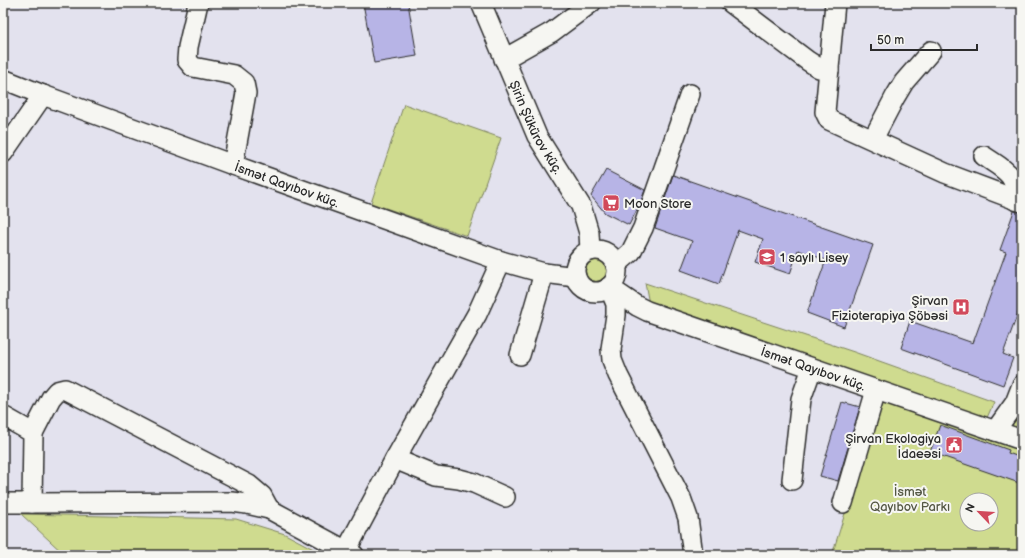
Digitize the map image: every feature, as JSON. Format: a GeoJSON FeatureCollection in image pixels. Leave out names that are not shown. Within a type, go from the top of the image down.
{"type":"FeatureCollection","features":[{"type":"Feature","properties":{"kind":"street"},"geometry":{"type":"LineString","coordinates":[[198,3],[188,47],[187,60],[193,67],[234,75],[244,83],[246,93],[234,165]]}},
{"type":"Feature","properties":{"kind":"street","name":"Şirin Şükürov küç."},"geometry":{"type":"LineString","coordinates":[[481,3],[537,136],[581,206],[588,233],[590,251]]}},
{"type":"Feature","properties":{"kind":"street"},"geometry":{"type":"LineString","coordinates":[[504,59],[552,32],[591,3]]}},
{"type":"Feature","properties":{"kind":"street"},"geometry":{"type":"LineString","coordinates":[[731,3],[808,61],[819,68],[829,70]]}},
{"type":"Feature","properties":{"kind":"street"},"geometry":{"type":"LineString","coordinates":[[835,3],[825,112],[829,120],[945,173],[1018,201]]}},
{"type":"Feature","properties":{"kind":"street"},"geometry":{"type":"LineString","coordinates":[[873,139],[894,97],[904,82],[932,52]]}},
{"type":"Feature","properties":{"kind":"street","name":"İsmət Qayıbov küç."},"geometry":{"type":"LineString","coordinates":[[3,79],[234,165],[501,261],[544,274],[576,277]]}},
{"type":"Feature","properties":{"kind":"street"},"geometry":{"type":"LineString","coordinates":[[616,264],[631,252],[643,228],[690,94]]}},
{"type":"Feature","properties":{"kind":"street"},"geometry":{"type":"LineString","coordinates":[[3,153],[43,95]]}},
{"type":"Feature","properties":{"kind":"street"},"geometry":{"type":"LineString","coordinates":[[984,156],[1007,172],[1015,181],[1018,201]]}},
{"type":"Feature","properties":{"kind":"street"},"geometry":{"type":"LineString","coordinates":[[598,250],[606,252],[612,257],[616,264],[617,273],[614,281],[609,287],[602,291],[594,292],[586,289],[580,284],[576,277],[575,269],[577,261],[582,254],[590,251],[598,250]]}},
{"type":"Feature","properties":{"kind":"street"},"geometry":{"type":"LineString","coordinates":[[3,503],[232,502],[247,504],[269,509],[350,553],[395,460],[477,314],[501,261]]}},
{"type":"Feature","properties":{"kind":"street"},"geometry":{"type":"LineString","coordinates":[[520,355],[544,274]]}},
{"type":"Feature","properties":{"kind":"street"},"geometry":{"type":"LineString","coordinates":[[609,287],[616,304],[616,315],[611,349],[612,360],[618,375],[681,498],[688,518],[693,555]]}},
{"type":"Feature","properties":{"kind":"street","name":"İsmət Qayıbov küç."},"geometry":{"type":"LineString","coordinates":[[609,287],[636,306],[647,311],[1022,440]]}},
{"type":"Feature","properties":{"kind":"street"},"geometry":{"type":"LineString","coordinates":[[792,480],[801,399],[812,368]]}},
{"type":"Feature","properties":{"kind":"street"},"geometry":{"type":"LineString","coordinates":[[995,431],[1019,404],[1022,385]]}},
{"type":"Feature","properties":{"kind":"street"},"geometry":{"type":"LineString","coordinates":[[32,504],[33,433],[51,398],[57,391],[65,389],[249,485],[262,496],[269,509]]}},
{"type":"Feature","properties":{"kind":"street"},"geometry":{"type":"LineString","coordinates":[[843,503],[876,390]]}},
{"type":"Feature","properties":{"kind":"street"},"geometry":{"type":"LineString","coordinates":[[3,416],[33,433]]}},
{"type":"Feature","properties":{"kind":"street"},"geometry":{"type":"LineString","coordinates":[[395,460],[436,476],[459,479],[474,483],[505,497]]}},
{"type":"Feature","properties":{"kind":"green space"},"geometry":{"type":"Polygon","coordinates":[[[404,104],[501,138],[467,236],[371,203],[404,104]]]}},
{"type":"Feature","properties":{"kind":"green space"},"geometry":{"type":"Polygon","coordinates":[[[592,260],[600,260],[607,267],[607,275],[600,282],[592,282],[585,275],[585,267],[592,260]]]}},
{"type":"Feature","properties":{"kind":"green space"},"geometry":{"type":"Polygon","coordinates":[[[645,283],[854,352],[994,402],[986,420],[649,304],[645,283]]]}},
{"type":"Feature","properties":{"kind":"green space","name":"İsmət Qayıbov Parkı"},"geometry":{"type":"Polygon","coordinates":[[[881,398],[1022,448],[1022,555],[832,555],[881,398]]]}},
{"type":"Feature","properties":{"kind":"green space"},"geometry":{"type":"Polygon","coordinates":[[[1020,413],[1022,414],[1022,432],[1009,428],[1020,413]]]}},
{"type":"Feature","properties":{"kind":"green space"},"geometry":{"type":"Polygon","coordinates":[[[21,514],[236,519],[285,534],[325,555],[65,555],[21,514]]]}},
{"type":"Feature","properties":{"kind":"building"},"geometry":{"type":"Polygon","coordinates":[[[363,3],[408,3],[417,56],[374,63],[363,3]]]}},
{"type":"Feature","properties":{"kind":"building"},"geometry":{"type":"Polygon","coordinates":[[[606,170],[645,190],[640,204],[629,225],[605,213],[591,196],[606,170]]]}},
{"type":"Feature","properties":{"kind":"building"},"geometry":{"type":"Polygon","coordinates":[[[673,175],[873,245],[844,327],[807,313],[826,260],[798,250],[790,274],[755,262],[763,239],[738,230],[719,284],[681,270],[692,241],[655,228],[673,175]]]}},
{"type":"Feature","properties":{"kind":"building"},"geometry":{"type":"Polygon","coordinates":[[[1014,211],[1022,213],[1022,302],[1003,354],[1013,358],[1003,385],[901,348],[910,321],[973,343],[1006,252],[1000,250],[1014,211]]]}},
{"type":"Feature","properties":{"kind":"building"},"geometry":{"type":"Polygon","coordinates":[[[842,402],[860,407],[838,481],[820,476],[842,402]]]}},
{"type":"Feature","properties":{"kind":"building"},"geometry":{"type":"Polygon","coordinates":[[[940,425],[1009,450],[1008,453],[1022,458],[1022,484],[930,452],[940,425]]]}},
{"type":"Feature","properties":{"kind":"place","name":"Moon Store"},"geometry":{"type":"Point","coordinates":[611,203]}},
{"type":"Feature","properties":{"kind":"place","name":"1 saylı Lisey"},"geometry":{"type":"Point","coordinates":[767,257]}},
{"type":"Feature","properties":{"kind":"place","name":"Şirvan Fizioterapiya Şöbəsi"},"geometry":{"type":"Point","coordinates":[961,307]}},
{"type":"Feature","properties":{"kind":"place","name":"Şirvan Ekologiya İdaeəsi"},"geometry":{"type":"Point","coordinates":[954,445]}}]}
